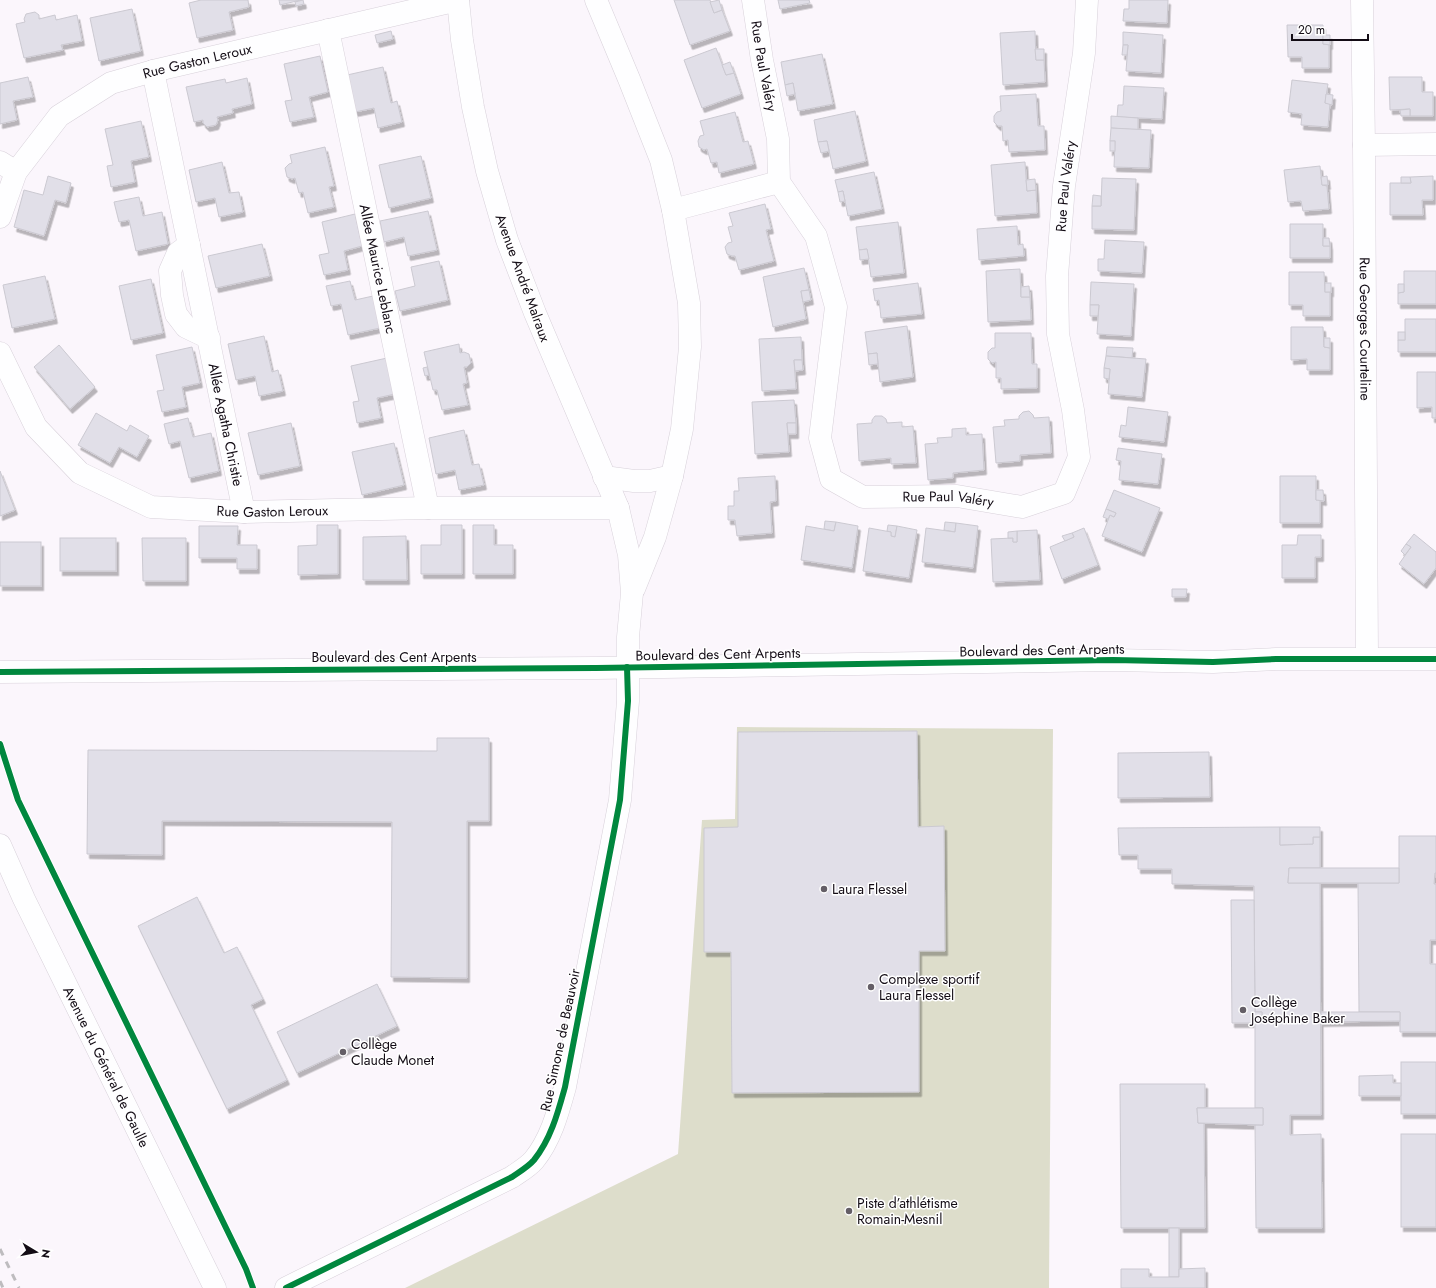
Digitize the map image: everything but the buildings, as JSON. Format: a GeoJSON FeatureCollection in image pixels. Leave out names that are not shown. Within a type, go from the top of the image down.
{"type":"FeatureCollection","features":[{"type":"Feature","properties":{"kind":"street","name":"Avenue André Malraux"},"geometry":{"type":"LineString","coordinates":[[458,0],[462,40],[473,106],[487,171],[506,240],[535,313],[618,508],[629,555],[632,593],[628,637],[628,667]]}},
{"type":"Feature","properties":{"kind":"street","name":"Rue Gaston Leroux"},"geometry":{"type":"LineString","coordinates":[[0,217],[8,167],[59,116],[111,83],[153,71],[458,0]]}},
{"type":"Feature","properties":{"kind":"street","name":"Avenue André Malraux"},"geometry":{"type":"LineString","coordinates":[[596,0],[661,160],[673,210],[689,303],[690,347],[682,429],[672,476],[655,537],[632,593]]}},
{"type":"Feature","properties":{"kind":"street","name":"Rue Paul Valéry"},"geometry":{"type":"LineString","coordinates":[[753,0],[762,60],[778,139],[779,182],[816,236],[836,307],[820,438],[831,479],[863,498],[957,496],[1022,507],[1064,494],[1079,457],[1073,410],[1058,334],[1057,276],[1064,186],[1084,53],[1087,0]]}},
{"type":"Feature","properties":{"kind":"street","name":"Rue Georges Courteline"},"geometry":{"type":"LineString","coordinates":[[1362,0],[1367,658]]}},
{"type":"Feature","properties":{"kind":"street","name":"Allée Maurice Leblanc"},"geometry":{"type":"LineString","coordinates":[[328,30],[428,508]]}},
{"type":"Feature","properties":{"kind":"street","name":"Allée Agatha Christie"},"geometry":{"type":"LineString","coordinates":[[153,71],[244,512]]}},
{"type":"Feature","properties":{"kind":"street"},"geometry":{"type":"LineString","coordinates":[[1364,145],[1436,144]]}},
{"type":"Feature","properties":{"kind":"street"},"geometry":{"type":"LineString","coordinates":[[673,210],[779,182]]}},
{"type":"Feature","properties":{"kind":"street","name":"Rue Gaston Leroux"},"geometry":{"type":"LineString","coordinates":[[0,353],[36,427],[80,473],[151,506],[244,512],[428,508],[618,508]]}},
{"type":"Feature","properties":{"kind":"street"},"geometry":{"type":"LineString","coordinates":[[604,477],[634,482],[650,481],[672,476]]}},
{"type":"Feature","properties":{"kind":"street","name":"Boulevard des Cent Arpents"},"geometry":{"type":"LineString","coordinates":[[0,672],[628,667],[1113,660],[1213,662],[1276,659],[1436,659]]}},
{"type":"Feature","properties":{"kind":"street","name":"Rue Simone de Beauvoir"},"geometry":{"type":"LineString","coordinates":[[286,1288],[512,1177],[533,1161],[544,1144],[555,1121],[565,1086],[620,800],[628,701],[628,667]]}},
{"type":"Feature","properties":{"kind":"street","name":"Avenue du Général de Gaulle"},"geometry":{"type":"LineString","coordinates":[[0,845],[31,913],[215,1288]]}},
{"type":"Feature","properties":{"kind":"green space","name":"Complexe sportif Laura Flessel"},"geometry":{"type":"Polygon","coordinates":[[[737,727],[1053,729],[1049,1288],[405,1288],[678,1154],[702,820],[735,819],[737,727]]]}},
{"type":"Feature","properties":{"kind":"railway"},"geometry":{"type":"LineString","coordinates":[[0,1249],[19,1288]]}},
{"type":"Feature","properties":{"kind":"railway"},"geometry":{"type":"LineString","coordinates":[[0,1281],[3,1288]]}},
{"type":"Feature","properties":{"kind":"cycle path"},"geometry":{"type":"LineString","coordinates":[[0,672],[596,668],[1113,660],[1213,662],[1276,659],[1436,659]]}},
{"type":"Feature","properties":{"kind":"cycle path"},"geometry":{"type":"LineString","coordinates":[[286,1288],[512,1177],[532,1163],[545,1143],[560,1106],[565,1087],[620,800],[628,701],[627,667]]}},
{"type":"Feature","properties":{"kind":"cycle path"},"geometry":{"type":"LineString","coordinates":[[0,744],[18,800],[246,1269],[253,1288]]}},
{"type":"Feature","properties":{"kind":"place","name":"Laura Flessel"},"geometry":{"type":"Point","coordinates":[824,889]}},
{"type":"Feature","properties":{"kind":"place","name":"Complexe sportif Laura Flessel"},"geometry":{"type":"Point","coordinates":[871,987]}},
{"type":"Feature","properties":{"kind":"place","name":"Collège Joséphine Baker"},"geometry":{"type":"Point","coordinates":[1243,1010]}},
{"type":"Feature","properties":{"kind":"place","name":"Collège Claude Monet"},"geometry":{"type":"Point","coordinates":[343,1052]}},
{"type":"Feature","properties":{"kind":"place","name":"Piste d’athlétisme Romain-Mesnil"},"geometry":{"type":"Point","coordinates":[849,1211]}}]}
